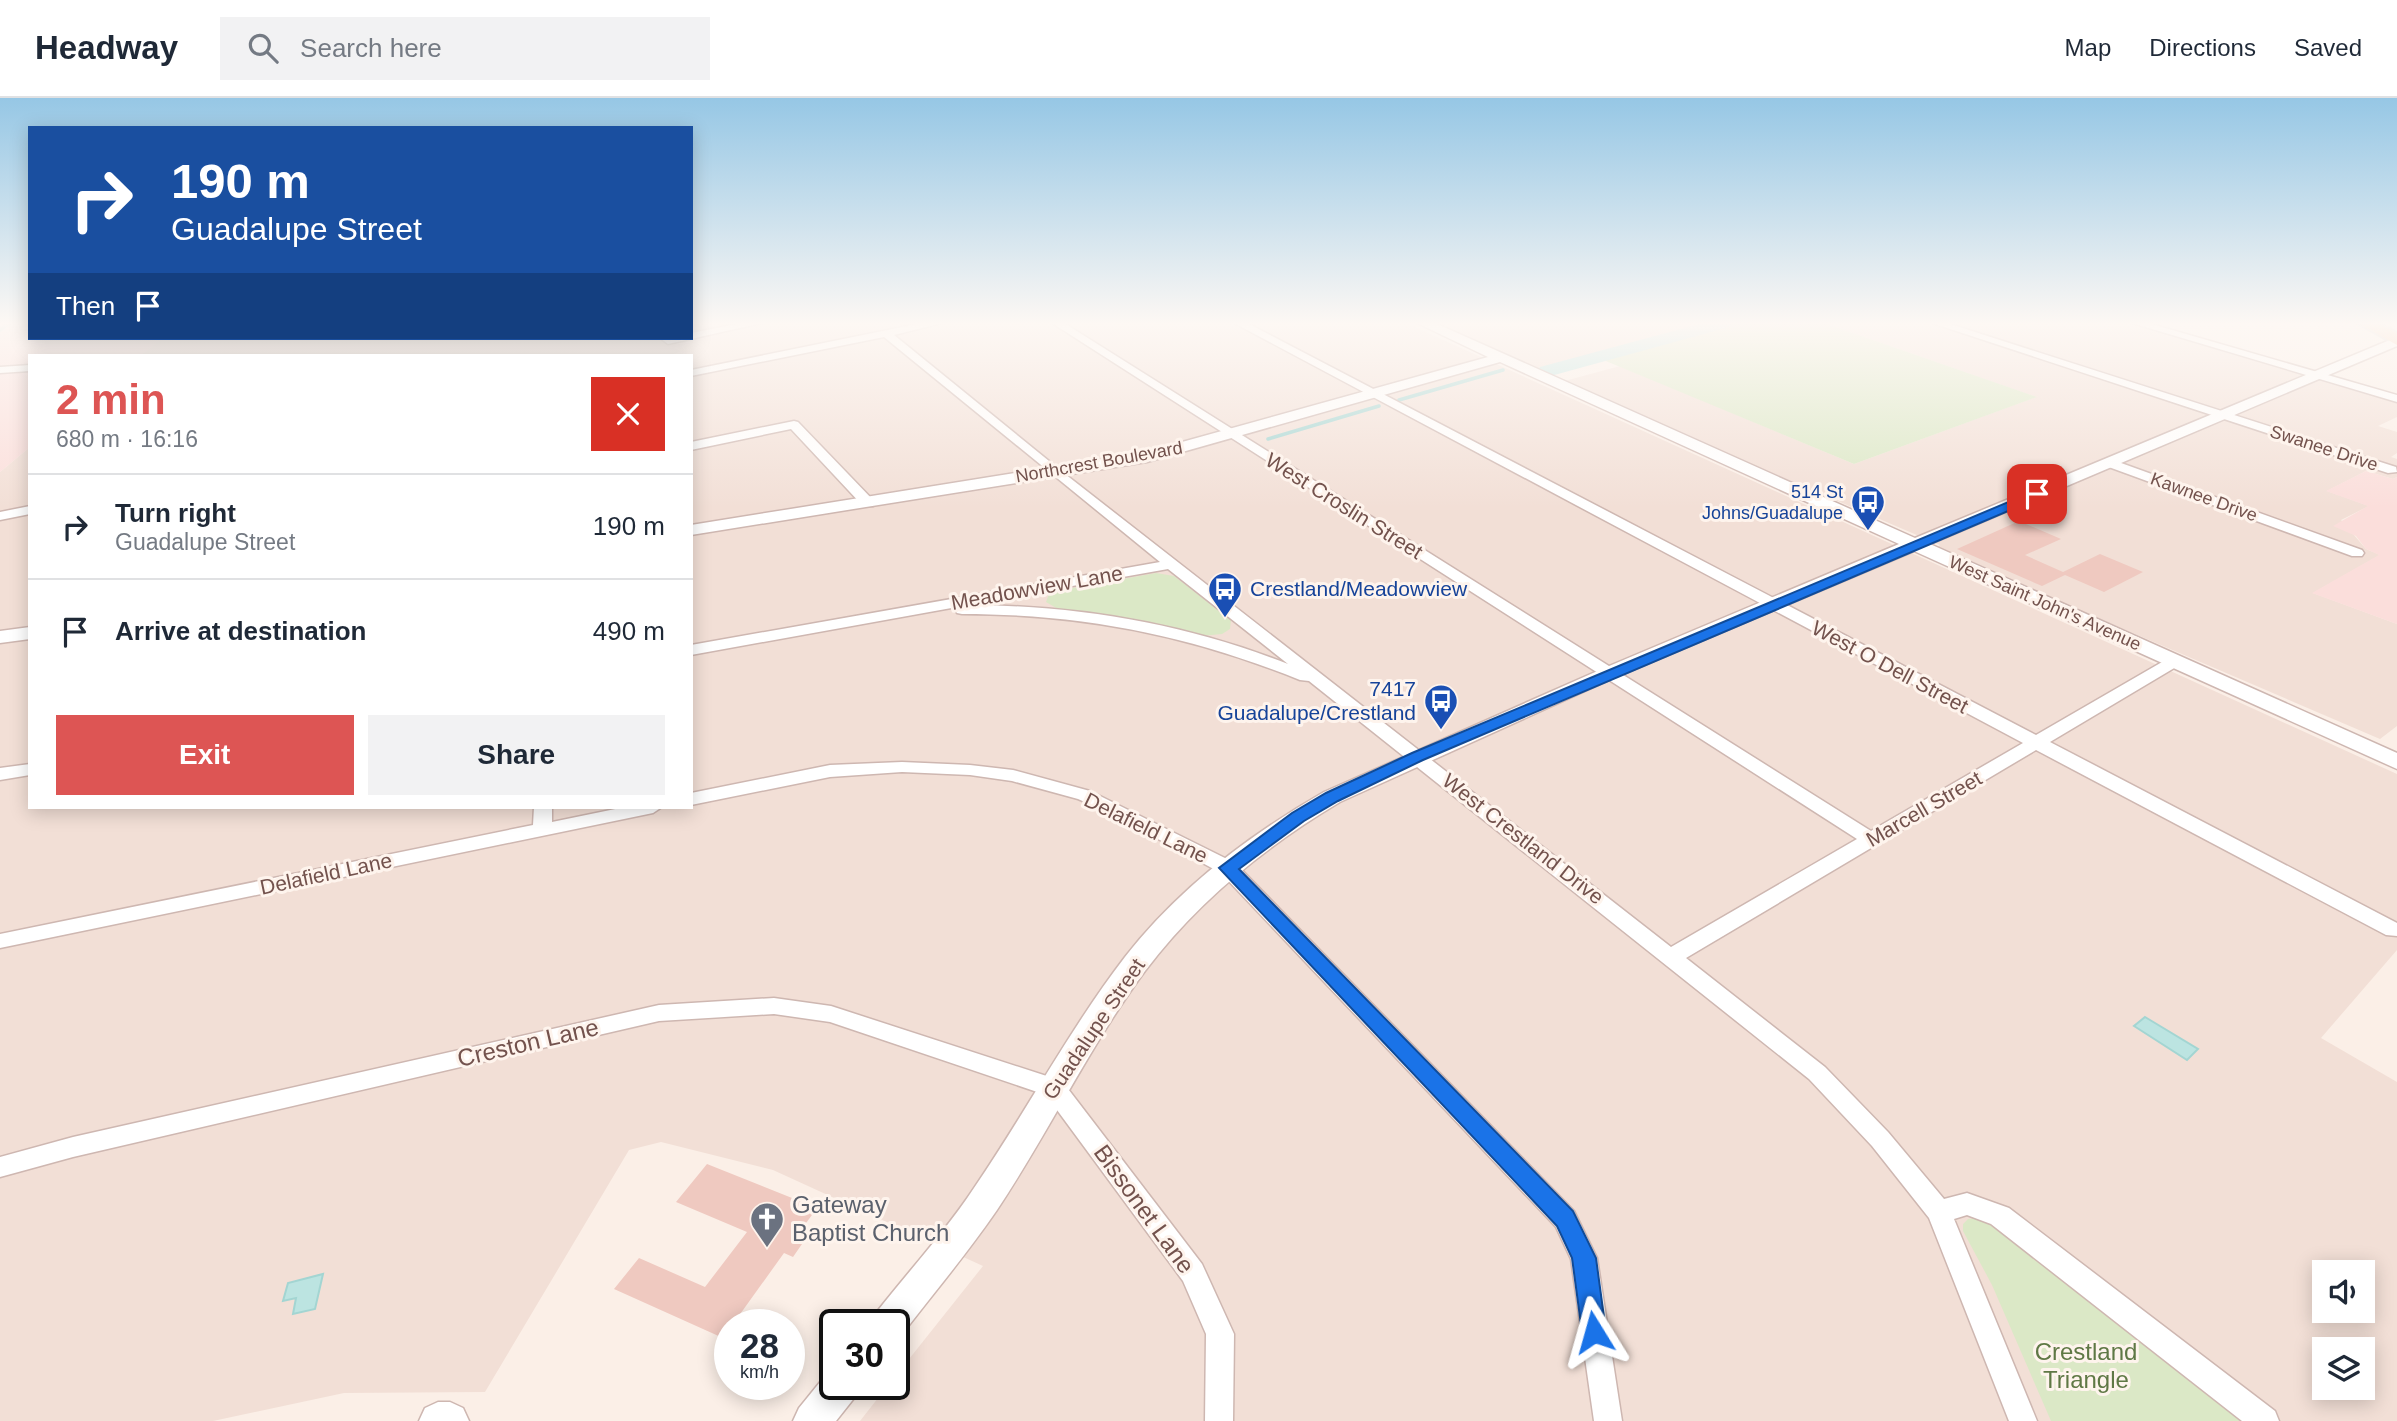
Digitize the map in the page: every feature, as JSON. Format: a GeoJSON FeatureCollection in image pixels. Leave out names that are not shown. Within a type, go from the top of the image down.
{"type":"FeatureCollection","features":[{"type":"Feature","properties":{"kind":"street","name":"West Crestland Drive"},"geometry":{"type":"LineString","coordinates":[[948,385],[1817,1073],[1880,1139],[1939,1212],[2023,1421]]}},
{"type":"Feature","properties":{"kind":"street","name":"West Croslin Street"},"geometry":{"type":"LineString","coordinates":[[1153,385],[1871,839]]}},
{"type":"Feature","properties":{"kind":"street","name":"West O Dell Street"},"geometry":{"type":"LineString","coordinates":[[1353,385],[2393,930]]}},
{"type":"Feature","properties":{"kind":"street","name":"Northcrest Boulevard"},"geometry":{"type":"LineString","coordinates":[[693,530],[1147,457],[1407,385]]}},
{"type":"Feature","properties":{"kind":"street","name":"West Saint John's Avenue"},"geometry":{"type":"LineString","coordinates":[[1559,385],[2397,762]]}},
{"type":"Feature","properties":{"kind":"street","name":"Swanee Drive"},"geometry":{"type":"LineString","coordinates":[[2130,385],[2392,470]]}},
{"type":"Feature","properties":{"kind":"street","name":"Guadalupe Street"},"geometry":{"type":"LineString","coordinates":[[900,1309],[985,1200],[1090,1029],[1136,963],[1182,911],[1228,868],[1298,817],[1332,797],[1418,757],[1609,673],[2292,385]]}},
{"type":"Feature","properties":{"kind":"street"},"geometry":{"type":"LineString","coordinates":[[2350,385],[2397,398]]}},
{"type":"Feature","properties":{"kind":"street"},"geometry":{"type":"LineString","coordinates":[[693,446],[794,425],[868,503]]}},
{"type":"Feature","properties":{"kind":"street","name":"Kawnee Drive"},"geometry":{"type":"LineString","coordinates":[[2110,463],[2302,529],[2357,553]]}},
{"type":"Feature","properties":{"kind":"street"},"geometry":{"type":"LineString","coordinates":[[0,516],[28,510]]}},
{"type":"Feature","properties":{"kind":"street","name":"Meadowview Lane"},"geometry":{"type":"LineString","coordinates":[[693,650],[1172,564]]}},
{"type":"Feature","properties":{"kind":"street","name":"Meadowview Lane"},"geometry":{"type":"LineString","coordinates":[[903,612],[1022,611],[1133,623],[1223,646],[1329,687]]}},
{"type":"Feature","properties":{"kind":"street"},"geometry":{"type":"LineString","coordinates":[[0,637],[28,633]]}},
{"type":"Feature","properties":{"kind":"street","name":"Marcell Street"},"geometry":{"type":"LineString","coordinates":[[1672,956],[2175,661]]}},
{"type":"Feature","properties":{"kind":"street","name":"Delafield Lane"},"geometry":{"type":"LineString","coordinates":[[693,799],[830,771],[902,766],[970,769],[1013,776],[1084,795],[1228,868],[1565,1219],[1584,1258],[1608,1421]]}},
{"type":"Feature","properties":{"kind":"street"},"geometry":{"type":"LineString","coordinates":[[0,774],[28,769]]}},
{"type":"Feature","properties":{"kind":"street"},"geometry":{"type":"LineString","coordinates":[[542,829],[543,809]]}},
{"type":"Feature","properties":{"kind":"street","name":"Delafield Lane"},"geometry":{"type":"LineString","coordinates":[[0,941],[643,809]]}},
{"type":"Feature","properties":{"kind":"street","name":"Creston Lane"},"geometry":{"type":"LineString","coordinates":[[0,1167],[72,1147],[659,1013],[724,1007],[774,1006],[831,1014],[1054,1088]]}},
{"type":"Feature","properties":{"kind":"street","name":"Bissonet Lane"},"geometry":{"type":"LineString","coordinates":[[1054,1088],[1193,1273],[1220,1334],[1219,1421]]}},
{"type":"Feature","properties":{"kind":"street"},"geometry":{"type":"LineString","coordinates":[[1939,1212],[1967,1204],[2000,1216],[2265,1421]]}},
{"type":"Feature","properties":{"kind":"street"},"geometry":{"type":"LineString","coordinates":[[812,1421],[829,1400]]}},
{"type":"Feature","properties":{"kind":"street"},"geometry":{"type":"LineString","coordinates":[[438,1421],[450,1421]]}},
{"type":"Feature","properties":{"kind":"shaded area"},"geometry":{"type":"Polygon","coordinates":[[[0,385],[28,385],[28,449],[0,472],[0,385]]]}},
{"type":"Feature","properties":{"kind":"shaded area"},"geometry":{"type":"Polygon","coordinates":[[[693,385],[1542,385],[2397,774],[2397,950],[2321,1038],[2397,1082],[2397,1421],[860,1421],[876,1400],[910,1400],[910,1358],[983,1266],[773,1170],[661,1142],[629,1150],[485,1392],[344,1393],[213,1421],[0,1421],[0,472],[28,449],[28,809],[693,809],[693,385]]]}},
{"type":"Feature","properties":{"kind":"shaded area"},"geometry":{"type":"Polygon","coordinates":[[[1567,385],[1665,385],[1854,464],[2036,397],[2001,385],[2341,385],[2397,401],[2397,417],[2378,426],[2397,432],[2397,453],[2391,457],[2397,459],[2397,477],[2393,479],[2366,471],[2327,491],[2369,506],[2341,520],[2366,549],[2380,555],[2313,593],[2397,624],[2397,726],[2380,739],[1944,552],[1938,547],[1940,545],[1567,385]]]}},
{"type":"Feature","properties":{"kind":"shaded area"},"geometry":{"type":"Polygon","coordinates":[[[2366,471],[2393,479],[2397,477],[2397,624],[2312,593],[2379,555],[2366,549],[2356,536],[2333,526],[2368,506],[2326,491],[2366,471]]]}},
{"type":"Feature","properties":{"kind":"green space"},"geometry":{"type":"Polygon","coordinates":[[[1663,385],[2002,385],[2037,397],[1854,464],[1663,385]]]}},
{"type":"Feature","properties":{"kind":"green space"},"geometry":{"type":"Polygon","coordinates":[[[1156,573],[1174,576],[1231,620],[1230,629],[1222,634],[1201,636],[1157,624],[1058,609],[1046,602],[1049,594],[1061,590],[1156,573]]]}},
{"type":"Feature","properties":{"kind":"green space","name":"Crestland Triangle"},"geometry":{"type":"Polygon","coordinates":[[[1977,1218],[1990,1222],[2241,1421],[2051,1421],[1992,1285],[1963,1231],[1963,1224],[1968,1219],[1977,1218]]]}},
{"type":"Feature","properties":{"kind":"water"},"geometry":{"type":"Polygon","coordinates":[[[2145,1017],[2198,1049],[2187,1060],[2134,1026],[2145,1017]]]}},
{"type":"Feature","properties":{"kind":"water"},"geometry":{"type":"Polygon","coordinates":[[[323,1274],[315,1309],[293,1314],[296,1298],[283,1301],[288,1283],[323,1274]]]}},
{"type":"Feature","properties":{"kind":"building"},"geometry":{"type":"Polygon","coordinates":[[[2019,521],[2061,539],[2025,555],[2063,572],[2100,554],[2143,572],[2104,592],[2065,575],[2042,586],[1957,549],[2019,521]]]}},
{"type":"Feature","properties":{"kind":"building","name":"Gateway Baptist Church"},"geometry":{"type":"Polygon","coordinates":[[[707,1164],[817,1208],[793,1241],[802,1244],[793,1257],[784,1253],[744,1309],[714,1309],[714,1334],[614,1289],[639,1258],[705,1287],[747,1232],[676,1202],[707,1164]]]}},
{"type":"Feature","properties":{"kind":"waterway"},"geometry":{"type":"LineString","coordinates":[[1399,400],[1452,385]]}},
{"type":"Feature","properties":{"kind":"waterway"},"geometry":{"type":"LineString","coordinates":[[1268,439],[1379,406]]}},
{"type":"Feature","properties":{"kind":"place","name":"514 St Johns/Guadalupe"},"geometry":{"type":"Point","coordinates":[1868,532]}},
{"type":"Feature","properties":{"kind":"place","name":"Crestland/Meadowview"},"geometry":{"type":"Point","coordinates":[1225,619]}},
{"type":"Feature","properties":{"kind":"place","name":"7417 Guadalupe/Crestland"},"geometry":{"type":"Point","coordinates":[1441,731]}},
{"type":"Feature","properties":{"kind":"place","name":"Gateway Baptist Church"},"geometry":{"type":"Point","coordinates":[767,1249]}},
{"type":"Feature","properties":{"kind":"route"},"geometry":{"type":"LineString","coordinates":[[1594,1332],[1584,1258],[1565,1219],[1228,868],[1298,817],[1332,797],[1418,757],[1609,673],[2037,494]]}}]}
